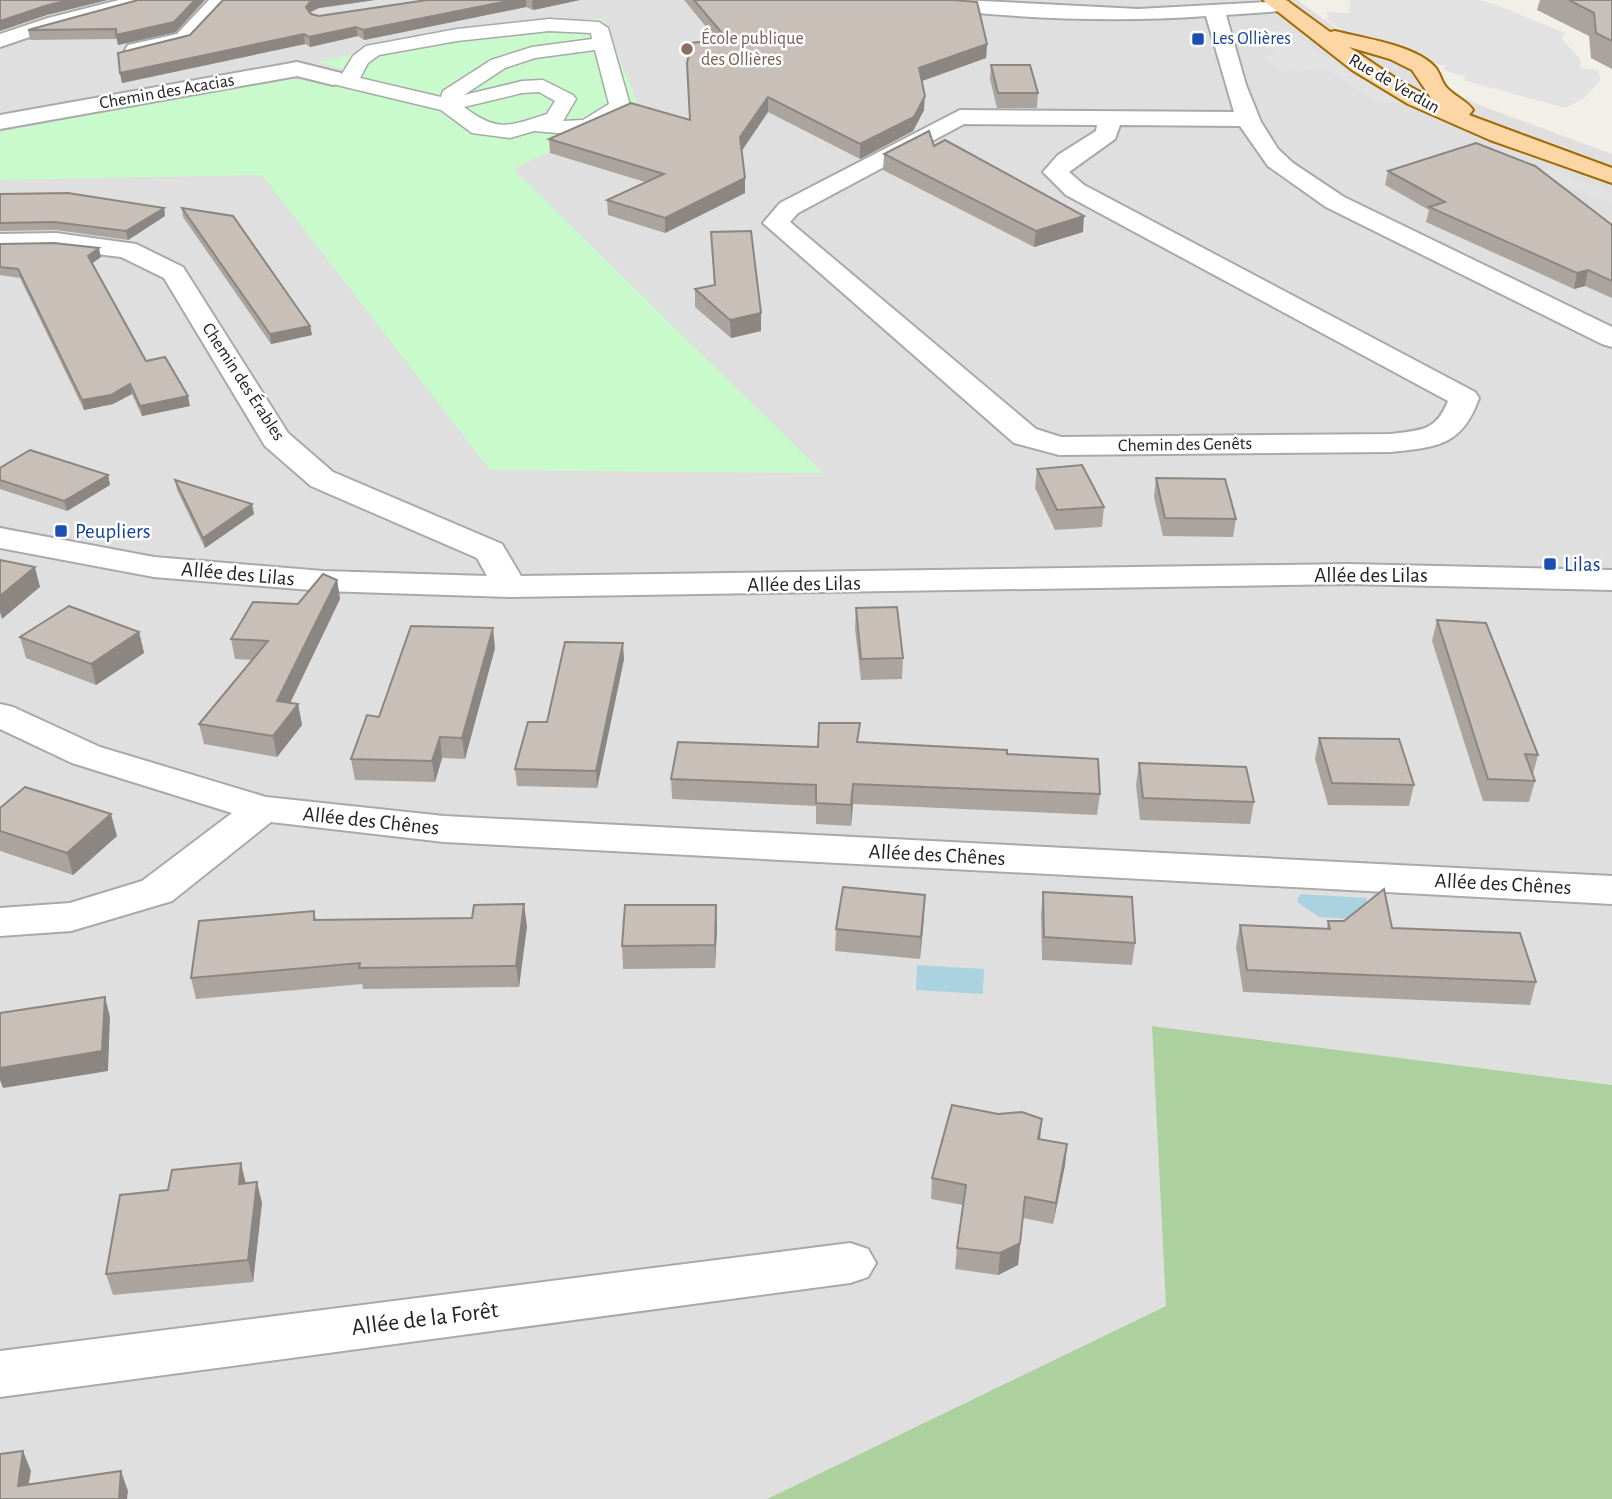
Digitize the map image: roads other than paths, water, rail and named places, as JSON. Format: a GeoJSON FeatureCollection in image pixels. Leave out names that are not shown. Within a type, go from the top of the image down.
{"type":"FeatureCollection","features":[{"type":"Feature","properties":{"kind":"main road","name":"Rue de Verdun"},"geometry":{"type":"LineString","coordinates":[[1277,3],[1330,46],[1391,85],[1454,117],[1612,176]]}},
{"type":"Feature","properties":{"kind":"main road","name":"Rue de Verdun"},"geometry":{"type":"LineString","coordinates":[[1302,21],[1331,36],[1394,52],[1409,60],[1427,71],[1431,85],[1443,99],[1495,132]]}},
{"type":"Feature","properties":{"kind":"street"},"geometry":{"type":"LineString","coordinates":[[0,41],[55,22],[143,0]]}},
{"type":"Feature","properties":{"kind":"street"},"geometry":{"type":"LineString","coordinates":[[120,54],[184,38],[220,0]]}},
{"type":"Feature","properties":{"kind":"street"},"geometry":{"type":"LineString","coordinates":[[912,0],[970,7],[1138,15],[1277,3]]}},
{"type":"Feature","properties":{"kind":"street"},"geometry":{"type":"LineString","coordinates":[[1214,10],[1233,79],[1249,119],[1269,153],[1295,176],[1335,202],[1612,338]]}},
{"type":"Feature","properties":{"kind":"street"},"geometry":{"type":"LineString","coordinates":[[340,80],[373,50],[457,35],[549,25],[599,28],[620,105],[604,120],[572,129],[533,125]]}},
{"type":"Feature","properties":{"kind":"street"},"geometry":{"type":"LineString","coordinates":[[443,104],[498,64],[531,53],[604,43]]}},
{"type":"Feature","properties":{"kind":"street","name":"Chemin des Acacias"},"geometry":{"type":"LineString","coordinates":[[0,122],[297,69],[340,80]]}},
{"type":"Feature","properties":{"kind":"street"},"geometry":{"type":"LineString","coordinates":[[340,80],[443,104],[479,129],[510,132],[555,118],[566,99],[544,86],[522,87],[443,104]]}},
{"type":"Feature","properties":{"kind":"street","name":"Chemin des Genêts"},"geometry":{"type":"LineString","coordinates":[[1109,118],[1107,134],[1067,160],[1055,172],[1075,190],[1464,398],[1458,419],[1436,438],[1391,443],[1059,446],[1025,436],[776,223],[789,208],[960,117],[1109,118],[1249,119]]}},
{"type":"Feature","properties":{"kind":"street","name":"Chemin des Érables"},"geometry":{"type":"LineString","coordinates":[[0,242],[56,241],[127,250],[174,273],[276,439],[322,479],[490,551],[510,587]]}},
{"type":"Feature","properties":{"kind":"street","name":"Allée des Lilas"},"geometry":{"type":"LineString","coordinates":[[0,538],[154,567],[323,581],[510,587],[1348,575],[1612,580]]}},
{"type":"Feature","properties":{"kind":"street","name":"Allée des Chênes"},"geometry":{"type":"LineString","coordinates":[[0,715],[86,755],[262,809],[444,829],[1612,890]]}},
{"type":"Feature","properties":{"kind":"street"},"geometry":{"type":"LineString","coordinates":[[0,922],[71,917],[157,891],[262,809]]}},
{"type":"Feature","properties":{"kind":"street","name":"Allée de la Forêt"},"geometry":{"type":"LineString","coordinates":[[0,1374],[850,1263]]}},
{"type":"Feature","properties":{"kind":"water"},"geometry":{"type":"Polygon","coordinates":[[[1300,894],[1366,898],[1371,920],[1319,917],[1297,902],[1300,894]]]}},
{"type":"Feature","properties":{"kind":"water"},"geometry":{"type":"Polygon","coordinates":[[[917,965],[984,969],[983,994],[916,990],[917,965]]]}},
{"type":"Feature","properties":{"kind":"place","name":"Les Ollières"},"geometry":{"type":"Point","coordinates":[1198,39]}},
{"type":"Feature","properties":{"kind":"place","name":"École publique des Ollières"},"geometry":{"type":"Point","coordinates":[687,49]}},
{"type":"Feature","properties":{"kind":"place","name":"Peupliers"},"geometry":{"type":"Point","coordinates":[61,531]}},
{"type":"Feature","properties":{"kind":"place","name":"Lilas"},"geometry":{"type":"Point","coordinates":[1550,564]}}]}
